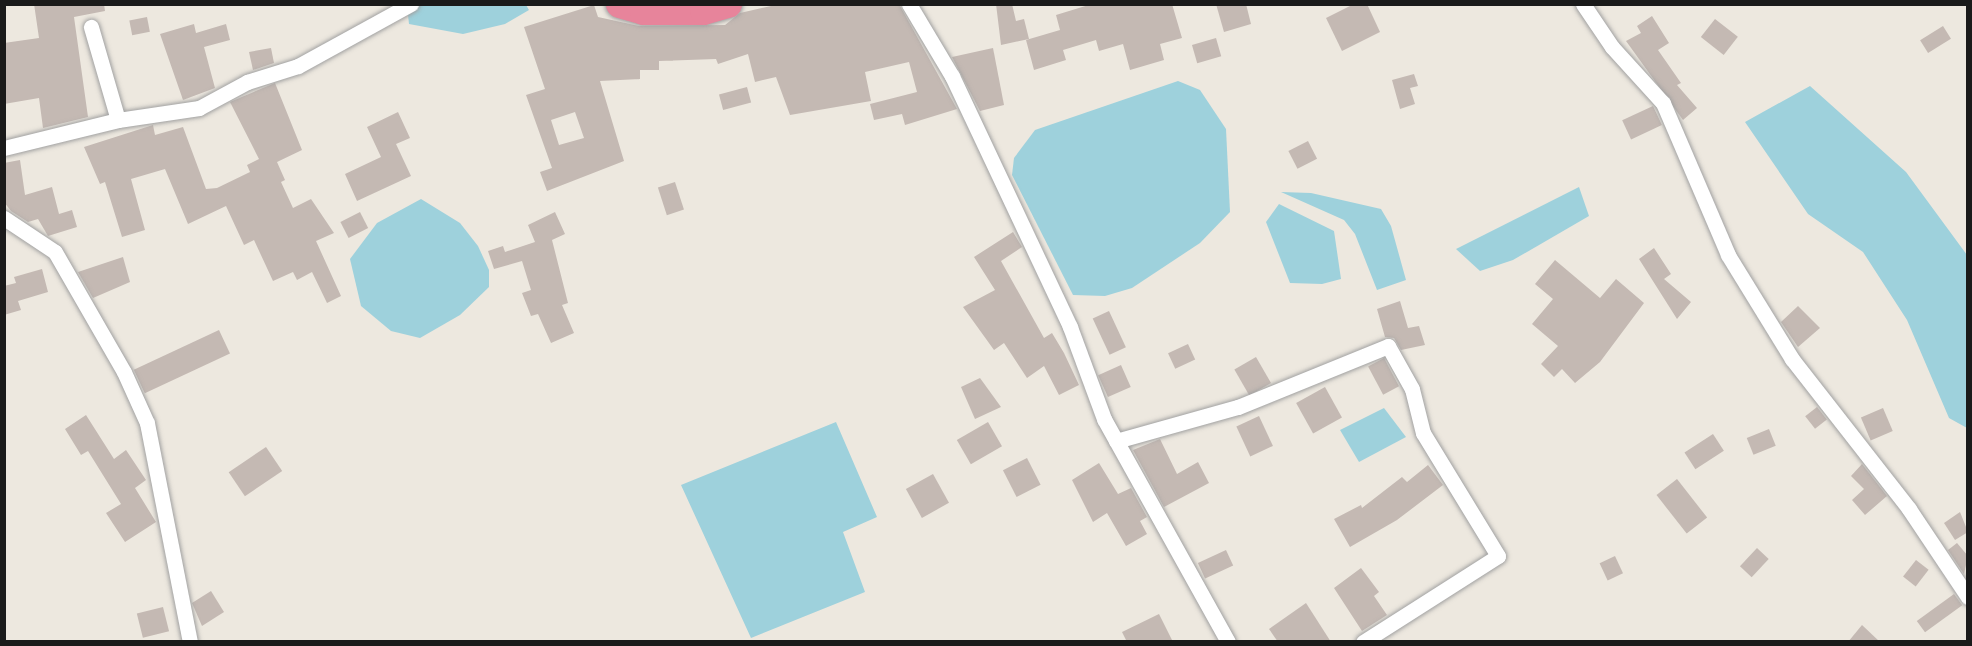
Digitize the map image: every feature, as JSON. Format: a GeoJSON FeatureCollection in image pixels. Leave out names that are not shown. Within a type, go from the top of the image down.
{"type":"FeatureCollection","features":[{"type":"Feature","properties":{"kind":"highway"},"geometry":{"type":"LineString","coordinates":[[619,4],[643,10],[703,11],[728,4]]}},
{"type":"Feature","properties":{"kind":"street"},"geometry":{"type":"LineString","coordinates":[[4,148],[118,120],[199,108],[247,82],[298,66],[411,4]]}},
{"type":"Feature","properties":{"kind":"street"},"geometry":{"type":"LineString","coordinates":[[909,4],[952,76],[1070,327],[1116,441],[1228,642]]}},
{"type":"Feature","properties":{"kind":"street"},"geometry":{"type":"LineString","coordinates":[[1583,4],[1612,47],[1663,103],[1728,255],[1791,359],[1909,509],[1968,597]]}},
{"type":"Feature","properties":{"kind":"street"},"geometry":{"type":"LineString","coordinates":[[91,27],[118,120]]}},
{"type":"Feature","properties":{"kind":"street"},"geometry":{"type":"LineString","coordinates":[[4,218],[55,252],[124,372],[147,423],[190,642]]}},
{"type":"Feature","properties":{"kind":"street"},"geometry":{"type":"LineString","coordinates":[[1116,441],[1238,407],[1388,346],[1412,389],[1423,433],[1498,556],[1364,642]]}},
{"type":"Feature","properties":{"kind":"water"},"geometry":{"type":"Polygon","coordinates":[[[417,4],[526,5],[529,10],[505,24],[463,34],[409,24],[408,15],[417,4]]]}},
{"type":"Feature","properties":{"kind":"water"},"geometry":{"type":"Polygon","coordinates":[[[1178,81],[1200,90],[1226,129],[1230,212],[1200,243],[1132,288],[1105,296],[1073,295],[1012,175],[1014,158],[1035,130],[1178,81]]]}},
{"type":"Feature","properties":{"kind":"water"},"geometry":{"type":"Polygon","coordinates":[[[1810,86],[1906,172],[1967,255],[1967,428],[1949,418],[1907,320],[1863,252],[1808,214],[1745,122],[1810,86]]]}},
{"type":"Feature","properties":{"kind":"water"},"geometry":{"type":"Polygon","coordinates":[[[1579,187],[1589,216],[1513,260],[1480,271],[1456,249],[1579,187]]]}},
{"type":"Feature","properties":{"kind":"water"},"geometry":{"type":"Polygon","coordinates":[[[1281,192],[1311,193],[1381,209],[1391,226],[1406,280],[1377,290],[1355,234],[1344,220],[1281,192]]]}},
{"type":"Feature","properties":{"kind":"water"},"geometry":{"type":"Polygon","coordinates":[[[421,199],[460,223],[478,246],[489,270],[489,287],[460,315],[420,338],[391,331],[361,306],[350,259],[377,223],[421,199]]]}},
{"type":"Feature","properties":{"kind":"water"},"geometry":{"type":"Polygon","coordinates":[[[1279,204],[1334,231],[1341,279],[1322,284],[1290,283],[1266,222],[1279,204]]]}},
{"type":"Feature","properties":{"kind":"water"},"geometry":{"type":"Polygon","coordinates":[[[1384,408],[1406,437],[1359,462],[1340,430],[1384,408]]]}},
{"type":"Feature","properties":{"kind":"water"},"geometry":{"type":"Polygon","coordinates":[[[836,422],[877,517],[843,532],[865,592],[751,638],[681,485],[836,422]]]}},
{"type":"Feature","properties":{"kind":"building"},"geometry":{"type":"Polygon","coordinates":[[[34,4],[104,4],[105,11],[74,17],[88,117],[43,128],[39,98],[4,104],[4,43],[39,38],[34,4]]]}},
{"type":"Feature","properties":{"kind":"building"},"geometry":{"type":"Polygon","coordinates":[[[780,4],[899,4],[957,109],[905,125],[902,114],[874,120],[870,104],[917,92],[909,62],[865,72],[871,101],[790,115],[776,77],[755,82],[748,54],[718,64],[716,59],[659,61],[659,70],[640,70],[640,79],[600,81],[624,161],[547,191],[540,172],[552,168],[526,95],[545,89],[524,27],[594,5],[598,17],[639,26],[725,25],[740,13],[780,4]],[[575,112],[551,120],[559,145],[584,138],[575,112]]]}},
{"type":"Feature","properties":{"kind":"building"},"geometry":{"type":"Polygon","coordinates":[[[996,4],[1012,4],[1016,21],[1024,19],[1029,39],[1001,45],[996,4]]]}},
{"type":"Feature","properties":{"kind":"building"},"geometry":{"type":"Polygon","coordinates":[[[1092,4],[1172,4],[1182,38],[1160,44],[1164,60],[1130,70],[1123,44],[1099,51],[1096,40],[1063,50],[1066,60],[1034,70],[1026,40],[1060,30],[1056,15],[1092,4]]]}},
{"type":"Feature","properties":{"kind":"building"},"geometry":{"type":"Polygon","coordinates":[[[1216,4],[1246,4],[1251,24],[1224,32],[1216,4]]]}},
{"type":"Feature","properties":{"kind":"building"},"geometry":{"type":"Polygon","coordinates":[[[1354,4],[1367,4],[1380,32],[1342,51],[1326,18],[1354,4]]]}},
{"type":"Feature","properties":{"kind":"building"},"geometry":{"type":"Polygon","coordinates":[[[1652,16],[1669,43],[1658,50],[1681,83],[1677,85],[1697,108],[1683,120],[1626,41],[1641,33],[1637,26],[1652,16]]]}},
{"type":"Feature","properties":{"kind":"building"},"geometry":{"type":"Polygon","coordinates":[[[147,17],[150,32],[132,35],[129,20],[147,17]]]}},
{"type":"Feature","properties":{"kind":"building"},"geometry":{"type":"Polygon","coordinates":[[[1715,19],[1738,37],[1724,55],[1701,37],[1715,19]]]}},
{"type":"Feature","properties":{"kind":"building"},"geometry":{"type":"Polygon","coordinates":[[[194,24],[196,33],[226,24],[230,40],[204,47],[215,88],[183,100],[160,34],[194,24]]]}},
{"type":"Feature","properties":{"kind":"building"},"geometry":{"type":"Polygon","coordinates":[[[1943,26],[1951,39],[1928,53],[1920,40],[1943,26]]]}},
{"type":"Feature","properties":{"kind":"building"},"geometry":{"type":"Polygon","coordinates":[[[1216,38],[1221,56],[1197,63],[1192,45],[1216,38]]]}},
{"type":"Feature","properties":{"kind":"building"},"geometry":{"type":"Polygon","coordinates":[[[271,48],[274,63],[253,70],[249,52],[271,48]]]}},
{"type":"Feature","properties":{"kind":"building"},"geometry":{"type":"Polygon","coordinates":[[[993,48],[1004,105],[980,111],[952,57],[993,48]]]}},
{"type":"Feature","properties":{"kind":"building"},"geometry":{"type":"Polygon","coordinates":[[[1414,74],[1418,86],[1410,88],[1415,104],[1400,109],[1392,80],[1414,74]]]}},
{"type":"Feature","properties":{"kind":"building"},"geometry":{"type":"Polygon","coordinates":[[[275,83],[302,150],[277,162],[285,180],[281,182],[293,208],[311,199],[334,233],[316,241],[341,296],[327,303],[312,272],[297,280],[293,272],[273,281],[254,240],[244,245],[226,206],[188,224],[165,169],[131,179],[145,230],[122,237],[105,182],[100,184],[84,147],[153,125],[155,135],[183,127],[206,189],[217,188],[250,172],[247,165],[259,159],[230,102],[275,83]]]}},
{"type":"Feature","properties":{"kind":"building"},"geometry":{"type":"Polygon","coordinates":[[[747,87],[751,102],[723,110],[719,95],[747,87]]]}},
{"type":"Feature","properties":{"kind":"building"},"geometry":{"type":"Polygon","coordinates":[[[1653,106],[1662,125],[1631,139],[1622,120],[1653,106]]]}},
{"type":"Feature","properties":{"kind":"building"},"geometry":{"type":"Polygon","coordinates":[[[398,112],[410,138],[396,144],[411,176],[357,201],[345,174],[381,157],[367,127],[398,112]]]}},
{"type":"Feature","properties":{"kind":"building"},"geometry":{"type":"Polygon","coordinates":[[[1308,141],[1317,159],[1297,169],[1288,151],[1308,141]]]}},
{"type":"Feature","properties":{"kind":"building"},"geometry":{"type":"Polygon","coordinates":[[[20,160],[25,195],[52,187],[59,214],[72,210],[77,227],[48,236],[38,219],[28,222],[11,211],[4,202],[4,163],[20,160]]]}},
{"type":"Feature","properties":{"kind":"building"},"geometry":{"type":"Polygon","coordinates":[[[675,182],[684,210],[667,215],[658,188],[675,182]]]}},
{"type":"Feature","properties":{"kind":"building"},"geometry":{"type":"Polygon","coordinates":[[[360,212],[368,228],[349,238],[340,222],[360,212]]]}},
{"type":"Feature","properties":{"kind":"building"},"geometry":{"type":"Polygon","coordinates":[[[555,212],[565,234],[552,240],[568,303],[562,305],[574,333],[551,343],[538,314],[531,316],[522,293],[531,290],[522,261],[494,269],[488,251],[503,246],[505,252],[535,242],[528,225],[555,212]]]}},
{"type":"Feature","properties":{"kind":"building"},"geometry":{"type":"Polygon","coordinates":[[[1013,232],[1022,247],[1001,261],[1044,338],[1052,333],[1079,385],[1059,395],[1044,366],[1027,378],[1004,343],[994,350],[963,307],[995,290],[974,257],[1013,232]]]}},
{"type":"Feature","properties":{"kind":"building"},"geometry":{"type":"Polygon","coordinates":[[[1654,248],[1671,274],[1664,279],[1691,302],[1677,319],[1639,259],[1654,248]]]}},
{"type":"Feature","properties":{"kind":"building"},"geometry":{"type":"Polygon","coordinates":[[[123,257],[130,282],[93,298],[78,272],[123,257]]]}},
{"type":"Feature","properties":{"kind":"building"},"geometry":{"type":"Polygon","coordinates":[[[1555,260],[1600,298],[1616,279],[1644,303],[1600,362],[1575,383],[1562,369],[1554,377],[1541,364],[1558,346],[1532,324],[1553,299],[1535,284],[1555,260]]]}},
{"type":"Feature","properties":{"kind":"building"},"geometry":{"type":"Polygon","coordinates":[[[42,269],[48,292],[18,301],[21,310],[4,315],[4,286],[16,283],[14,277],[42,269]]]}},
{"type":"Feature","properties":{"kind":"building"},"geometry":{"type":"Polygon","coordinates":[[[1400,301],[1408,328],[1419,326],[1425,345],[1401,350],[1394,338],[1385,337],[1377,309],[1400,301]]]}},
{"type":"Feature","properties":{"kind":"building"},"geometry":{"type":"Polygon","coordinates":[[[1798,306],[1820,328],[1798,347],[1781,322],[1798,306]]]}},
{"type":"Feature","properties":{"kind":"building"},"geometry":{"type":"Polygon","coordinates":[[[1109,311],[1126,347],[1110,355],[1093,319],[1109,311]]]}},
{"type":"Feature","properties":{"kind":"building"},"geometry":{"type":"Polygon","coordinates":[[[219,330],[230,354],[145,393],[134,370],[219,330]]]}},
{"type":"Feature","properties":{"kind":"building"},"geometry":{"type":"Polygon","coordinates":[[[1188,344],[1195,359],[1175,369],[1168,353],[1188,344]]]}},
{"type":"Feature","properties":{"kind":"building"},"geometry":{"type":"Polygon","coordinates":[[[1256,357],[1271,383],[1249,395],[1234,370],[1256,357]]]}},
{"type":"Feature","properties":{"kind":"building"},"geometry":{"type":"Polygon","coordinates":[[[1384,358],[1399,386],[1383,395],[1368,366],[1384,358]]]}},
{"type":"Feature","properties":{"kind":"building"},"geometry":{"type":"Polygon","coordinates":[[[1121,365],[1131,387],[1108,397],[1098,375],[1121,365]]]}},
{"type":"Feature","properties":{"kind":"building"},"geometry":{"type":"Polygon","coordinates":[[[980,378],[1001,407],[975,419],[961,387],[980,378]]]}},
{"type":"Feature","properties":{"kind":"building"},"geometry":{"type":"Polygon","coordinates":[[[1325,387],[1342,418],[1313,434],[1296,403],[1325,387]]]}},
{"type":"Feature","properties":{"kind":"building"},"geometry":{"type":"Polygon","coordinates":[[[1817,407],[1827,420],[1815,429],[1805,416],[1817,407]]]}},
{"type":"Feature","properties":{"kind":"building"},"geometry":{"type":"Polygon","coordinates":[[[1883,408],[1893,431],[1871,440],[1861,417],[1883,408]]]}},
{"type":"Feature","properties":{"kind":"building"},"geometry":{"type":"Polygon","coordinates":[[[86,415],[114,459],[126,450],[146,480],[135,488],[156,522],[125,542],[106,513],[121,504],[88,451],[81,455],[65,429],[86,415]]]}},
{"type":"Feature","properties":{"kind":"building"},"geometry":{"type":"Polygon","coordinates":[[[1259,416],[1273,446],[1250,456],[1236,427],[1259,416]]]}},
{"type":"Feature","properties":{"kind":"building"},"geometry":{"type":"Polygon","coordinates":[[[988,422],[1002,446],[971,464],[957,440],[988,422]]]}},
{"type":"Feature","properties":{"kind":"building"},"geometry":{"type":"Polygon","coordinates":[[[1769,429],[1776,446],[1753,455],[1747,438],[1769,429]]]}},
{"type":"Feature","properties":{"kind":"building"},"geometry":{"type":"Polygon","coordinates":[[[1713,434],[1724,451],[1695,469],[1684,453],[1713,434]]]}},
{"type":"Feature","properties":{"kind":"building"},"geometry":{"type":"Polygon","coordinates":[[[1160,439],[1177,474],[1198,462],[1209,483],[1164,507],[1133,450],[1160,439]]]}},
{"type":"Feature","properties":{"kind":"building"},"geometry":{"type":"Polygon","coordinates":[[[266,447],[282,471],[245,496],[229,472],[266,447]]]}},
{"type":"Feature","properties":{"kind":"building"},"geometry":{"type":"Polygon","coordinates":[[[1027,458],[1041,485],[1017,497],[1003,470],[1027,458]]]}},
{"type":"Feature","properties":{"kind":"building"},"geometry":{"type":"Polygon","coordinates":[[[1099,463],[1118,494],[1131,488],[1147,517],[1140,521],[1147,534],[1126,546],[1107,513],[1093,522],[1072,480],[1099,463]]]}},
{"type":"Feature","properties":{"kind":"building"},"geometry":{"type":"Polygon","coordinates":[[[1862,464],[1887,496],[1865,515],[1852,500],[1864,489],[1851,476],[1862,464]]]}},
{"type":"Feature","properties":{"kind":"building"},"geometry":{"type":"Polygon","coordinates":[[[1428,465],[1443,485],[1397,520],[1350,547],[1334,519],[1361,505],[1362,508],[1402,477],[1407,482],[1428,465]]]}},
{"type":"Feature","properties":{"kind":"building"},"geometry":{"type":"Polygon","coordinates":[[[933,474],[949,503],[922,518],[906,489],[933,474]]]}},
{"type":"Feature","properties":{"kind":"building"},"geometry":{"type":"Polygon","coordinates":[[[1677,479],[1707,518],[1687,534],[1657,495],[1677,479]]]}},
{"type":"Feature","properties":{"kind":"building"},"geometry":{"type":"Polygon","coordinates":[[[1960,512],[1968,532],[1955,540],[1944,523],[1960,512]]]}},
{"type":"Feature","properties":{"kind":"building"},"geometry":{"type":"Polygon","coordinates":[[[1957,543],[1968,556],[1964,574],[1948,550],[1957,543]]]}},
{"type":"Feature","properties":{"kind":"building"},"geometry":{"type":"Polygon","coordinates":[[[1757,548],[1769,559],[1752,577],[1740,566],[1757,548]]]}},
{"type":"Feature","properties":{"kind":"building"},"geometry":{"type":"Polygon","coordinates":[[[1226,550],[1233,565],[1205,579],[1198,563],[1226,550]]]}},
{"type":"Feature","properties":{"kind":"building"},"geometry":{"type":"Polygon","coordinates":[[[1615,556],[1623,573],[1608,580],[1600,563],[1615,556]]]}},
{"type":"Feature","properties":{"kind":"building"},"geometry":{"type":"Polygon","coordinates":[[[1916,560],[1929,570],[1916,586],[1903,577],[1916,560]]]}},
{"type":"Feature","properties":{"kind":"building"},"geometry":{"type":"Polygon","coordinates":[[[1361,568],[1379,592],[1374,596],[1387,615],[1362,631],[1334,588],[1361,568]]]}},
{"type":"Feature","properties":{"kind":"building"},"geometry":{"type":"Polygon","coordinates":[[[211,591],[224,612],[202,626],[192,603],[211,591]]]}},
{"type":"Feature","properties":{"kind":"building"},"geometry":{"type":"Polygon","coordinates":[[[1954,594],[1962,605],[1925,632],[1917,621],[1954,594]]]}},
{"type":"Feature","properties":{"kind":"building"},"geometry":{"type":"Polygon","coordinates":[[[1306,603],[1331,642],[1278,642],[1269,629],[1306,603]]]}},
{"type":"Feature","properties":{"kind":"building"},"geometry":{"type":"Polygon","coordinates":[[[163,607],[169,631],[143,638],[137,614],[163,607]]]}},
{"type":"Feature","properties":{"kind":"building"},"geometry":{"type":"Polygon","coordinates":[[[1159,614],[1173,642],[1127,642],[1122,632],[1159,614]]]}},
{"type":"Feature","properties":{"kind":"building"},"geometry":{"type":"Polygon","coordinates":[[[1862,625],[1880,642],[1848,642],[1862,625]]]}}]}
